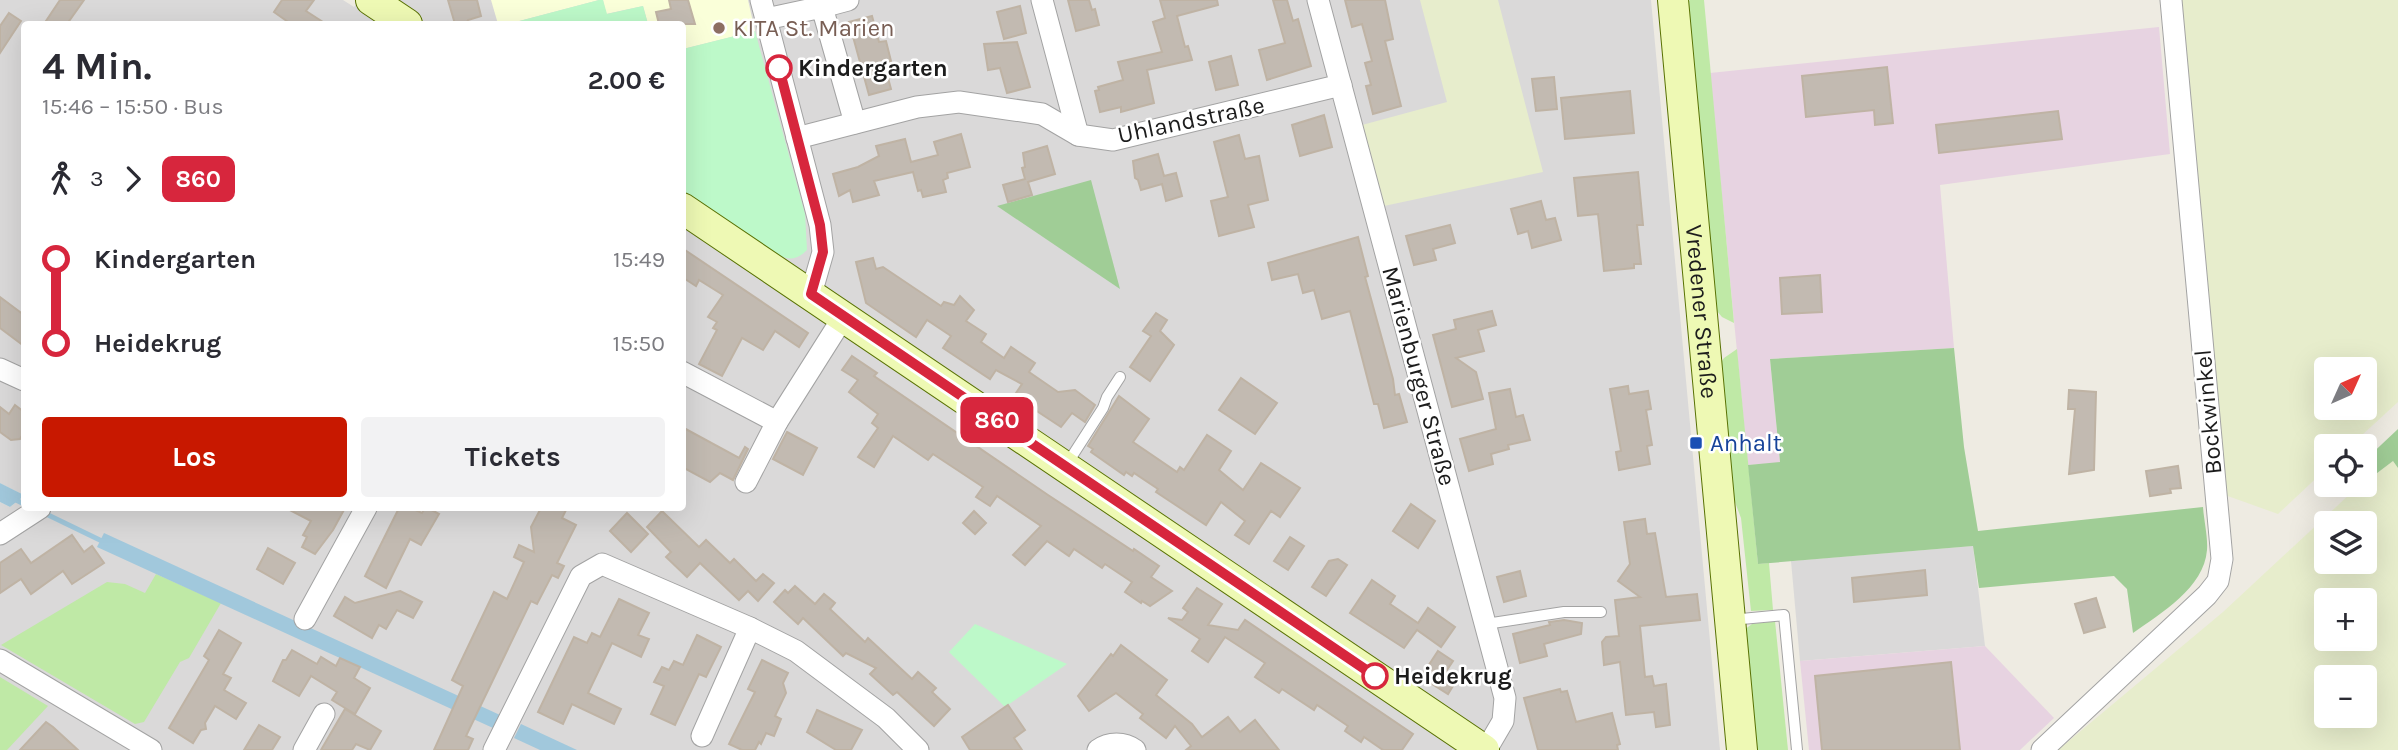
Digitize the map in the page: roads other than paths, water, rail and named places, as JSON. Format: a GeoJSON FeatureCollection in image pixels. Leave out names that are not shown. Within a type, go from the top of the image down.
{"type":"FeatureCollection","features":[{"type":"Feature","properties":{"kind":"street"},"geometry":{"type":"LineString","coordinates":[[371,0],[402,21]]}},
{"type":"Feature","properties":{"kind":"street"},"geometry":{"type":"LineString","coordinates":[[811,294],[823,252],[820,225],[763,10],[822,7],[848,0]]}},
{"type":"Feature","properties":{"kind":"street"},"geometry":{"type":"LineString","coordinates":[[1042,0],[1078,135]]}},
{"type":"Feature","properties":{"kind":"street","name":"Marienburger Straße"},"geometry":{"type":"LineString","coordinates":[[1318,0],[1504,698],[1503,721],[1485,750]]}},
{"type":"Feature","properties":{"kind":"street","name":"Vredener Straße"},"geometry":{"type":"LineString","coordinates":[[1673,0],[1742,750]]}},
{"type":"Feature","properties":{"kind":"street","name":"Bockwinkel"},"geometry":{"type":"LineString","coordinates":[[2042,750],[2207,595],[2218,581],[2222,559],[2171,0]]}},
{"type":"Feature","properties":{"kind":"street"},"geometry":{"type":"LineString","coordinates":[[822,7],[855,123]]}},
{"type":"Feature","properties":{"kind":"street","name":"Uhlandstraße"},"geometry":{"type":"LineString","coordinates":[[797,138],[917,107],[959,102],[1042,114],[1078,135],[1113,140],[1341,85]]}},
{"type":"Feature","properties":{"kind":"street"},"geometry":{"type":"LineString","coordinates":[[686,211],[1485,750]]}},
{"type":"Feature","properties":{"kind":"street"},"geometry":{"type":"LineString","coordinates":[[746,481],[777,422],[844,316]]}},
{"type":"Feature","properties":{"kind":"street"},"geometry":{"type":"LineString","coordinates":[[0,369],[21,379]]}},
{"type":"Feature","properties":{"kind":"street"},"geometry":{"type":"LineString","coordinates":[[686,374],[777,422]]}},
{"type":"Feature","properties":{"kind":"street"},"geometry":{"type":"LineString","coordinates":[[305,619],[364,511]]}},
{"type":"Feature","properties":{"kind":"street"},"geometry":{"type":"LineString","coordinates":[[0,534],[31,513]]}},
{"type":"Feature","properties":{"kind":"street"},"geometry":{"type":"LineString","coordinates":[[498,743],[581,576],[602,564],[750,628],[796,651],[886,718],[918,750]]}},
{"type":"Feature","properties":{"kind":"street"},"geometry":{"type":"LineString","coordinates":[[702,736],[750,628]]}},
{"type":"Feature","properties":{"kind":"street"},"geometry":{"type":"LineString","coordinates":[[0,660],[151,750]]}},
{"type":"Feature","properties":{"kind":"street"},"geometry":{"type":"LineString","coordinates":[[304,750],[324,714]]}},
{"type":"Feature","properties":{"kind":"street"},"geometry":{"type":"LineString","coordinates":[[1098,750],[1106,744],[1128,745],[1135,750]]}},
{"type":"Feature","properties":{"kind":"lane"},"geometry":{"type":"LineString","coordinates":[[1066,466],[1120,377]]}},
{"type":"Feature","properties":{"kind":"lane"},"geometry":{"type":"LineString","coordinates":[[1486,624],[1564,612],[1601,612]]}},
{"type":"Feature","properties":{"kind":"lane"},"geometry":{"type":"LineString","coordinates":[[1731,620],[1783,615],[1797,750]]}},
{"type":"Feature","properties":{"kind":"water"},"geometry":{"type":"Polygon","coordinates":[[[0,483],[21,494],[21,498],[10,507],[0,502],[0,483]]]}},
{"type":"Feature","properties":{"kind":"water"},"geometry":{"type":"Polygon","coordinates":[[[104,533],[500,715],[493,728],[97,547],[104,533]]]}},
{"type":"Feature","properties":{"kind":"water"},"geometry":{"type":"Polygon","coordinates":[[[521,724],[577,750],[540,750],[514,738],[521,724]]]}},
{"type":"Feature","properties":{"kind":"waterway"},"geometry":{"type":"LineString","coordinates":[[0,492],[21,502]]}},
{"type":"Feature","properties":{"kind":"waterway"},"geometry":{"type":"LineString","coordinates":[[42,512],[106,543]]}},
{"type":"Feature","properties":{"kind":"place","name":"KITA St. Marien"},"geometry":{"type":"Point","coordinates":[719,28]}},
{"type":"Feature","properties":{"kind":"place","name":"Kindergarten"},"geometry":{"type":"Point","coordinates":[779,68]}},
{"type":"Feature","properties":{"kind":"place","name":"Anhalt"},"geometry":{"type":"Point","coordinates":[1696,443]}},
{"type":"Feature","properties":{"kind":"place","name":"Heidekrug"},"geometry":{"type":"Point","coordinates":[1375,676]}}]}
